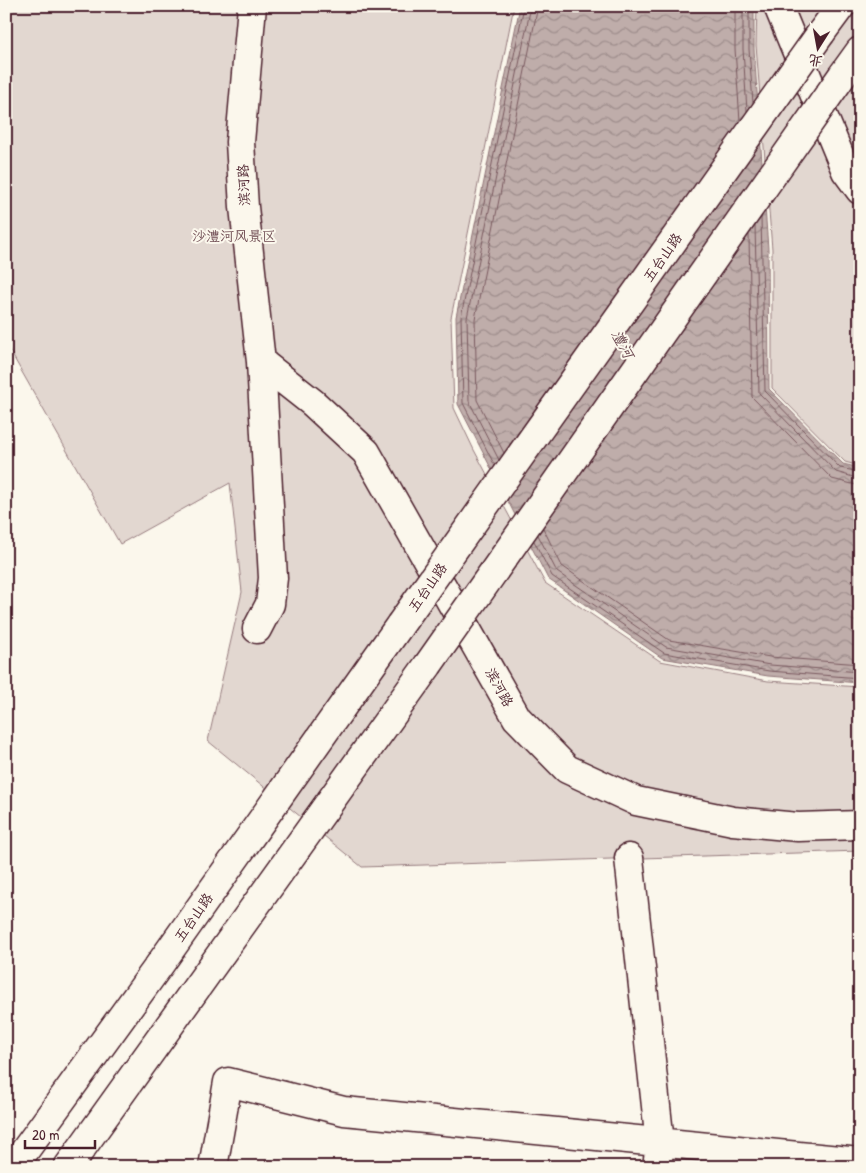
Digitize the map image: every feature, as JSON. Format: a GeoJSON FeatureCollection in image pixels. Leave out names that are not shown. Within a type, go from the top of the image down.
{"type":"FeatureCollection","features":[{"type":"Feature","properties":{"kind":"street","name":"滨河路"},"geometry":{"type":"LineString","coordinates":[[252,6],[240,142],[244,207],[262,362],[274,578],[270,604],[257,629]]}},
{"type":"Feature","properties":{"kind":"street"},"geometry":{"type":"LineString","coordinates":[[778,6],[846,171],[860,190]]}},
{"type":"Feature","properties":{"kind":"street","name":"五台山路"},"geometry":{"type":"LineString","coordinates":[[13,1167],[158,967],[841,6]]}},
{"type":"Feature","properties":{"kind":"street"},"geometry":{"type":"LineString","coordinates":[[68,1167],[428,664],[860,51]]}},
{"type":"Feature","properties":{"kind":"street","name":"滨河路"},"geometry":{"type":"LineString","coordinates":[[262,362],[313,402],[366,452],[517,718],[567,768],[636,801],[724,819],[798,827],[860,825]]}},
{"type":"Feature","properties":{"kind":"street"},"geometry":{"type":"LineString","coordinates":[[629,858],[659,1155]]}},
{"type":"Feature","properties":{"kind":"street"},"geometry":{"type":"LineString","coordinates":[[213,1167],[228,1082],[344,1111],[659,1155],[860,1162]]}},
{"type":"Feature","properties":{"kind":"green space","name":"沙澧河风景区"},"geometry":{"type":"Polygon","coordinates":[[[6,6],[514,6],[451,318],[454,408],[474,450],[545,583],[660,661],[768,681],[860,687],[860,851],[362,867],[208,741],[242,592],[230,483],[120,544],[6,344],[6,6]]]}},
{"type":"Feature","properties":{"kind":"green space"},"geometry":{"type":"Polygon","coordinates":[[[757,6],[860,6],[860,466],[845,462],[772,388],[772,249],[756,45],[757,6]]]}},
{"type":"Feature","properties":{"kind":"water","name":"澧河"},"geometry":{"type":"Polygon","coordinates":[[[520,6],[754,6],[754,49],[768,249],[769,389],[843,464],[860,468],[860,683],[768,676],[662,658],[548,579],[458,404],[456,317],[520,6]]]}}]}
